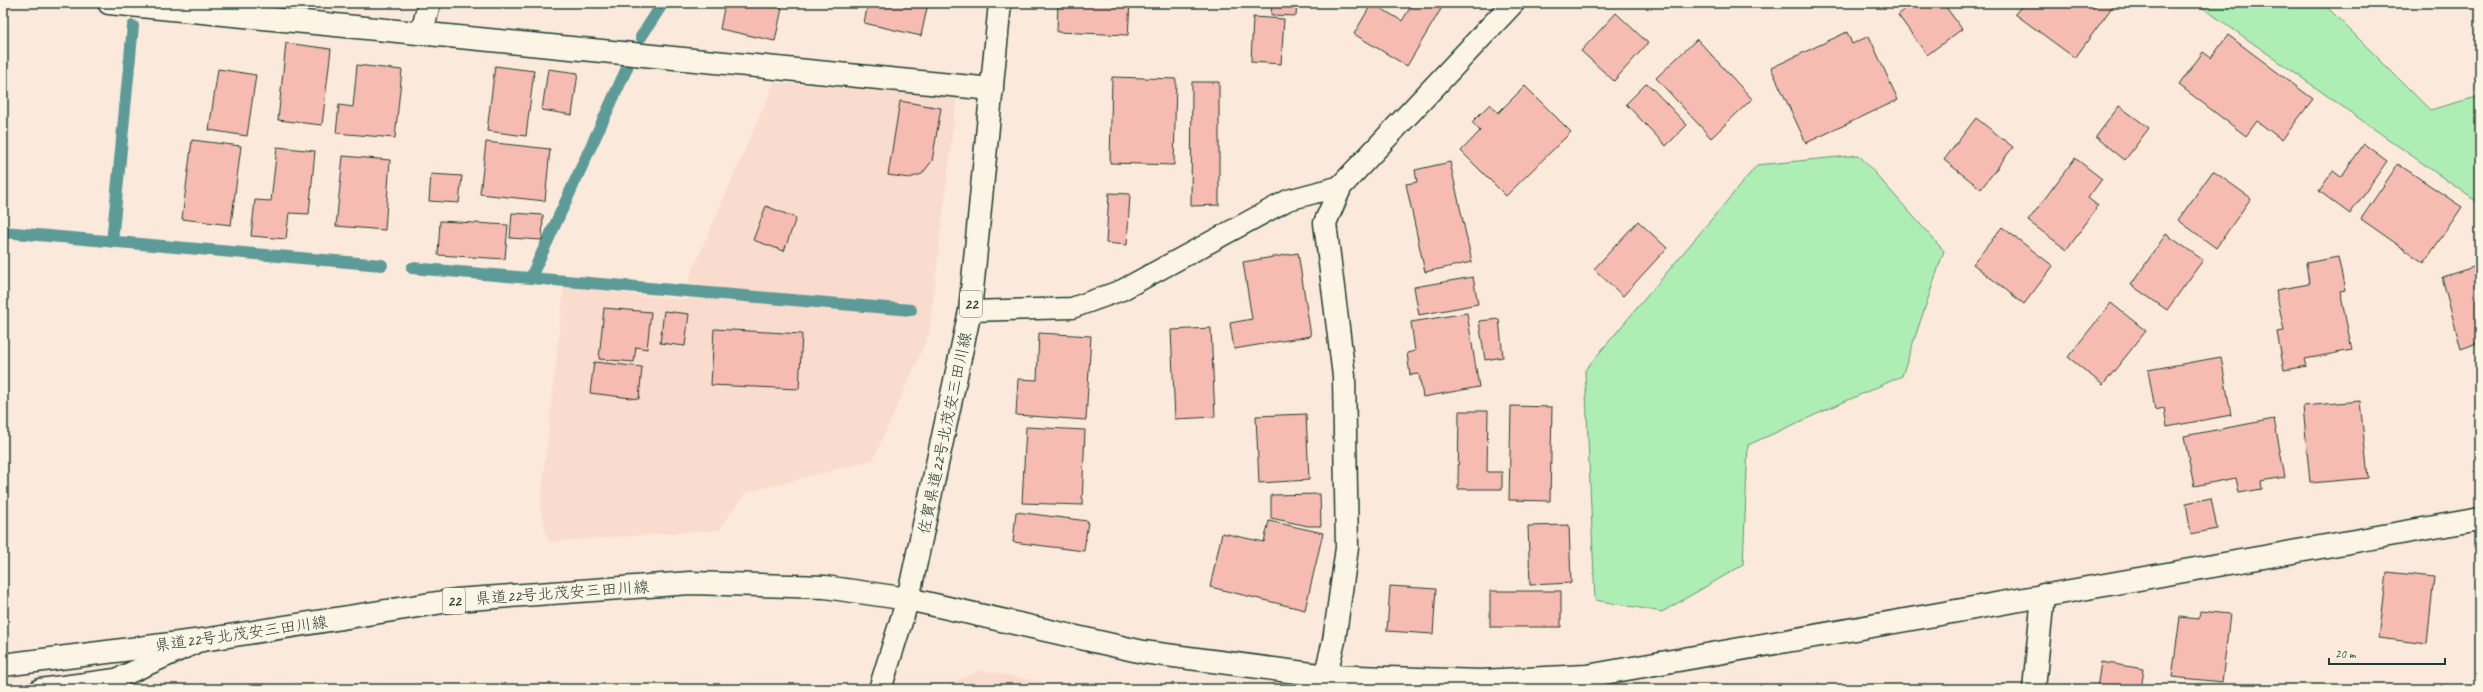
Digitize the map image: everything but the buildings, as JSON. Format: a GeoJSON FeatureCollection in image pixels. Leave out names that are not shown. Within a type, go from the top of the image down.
{"type":"FeatureCollection","features":[{"type":"Feature","properties":{"kind":"street"},"geometry":{"type":"LineString","coordinates":[[109,3],[992,89]]}},
{"type":"Feature","properties":{"kind":"street"},"geometry":{"type":"LineString","coordinates":[[422,33],[429,3]]}},
{"type":"Feature","properties":{"kind":"street","name":"佐賀県道22号北茂安三田川線"},"geometry":{"type":"LineString","coordinates":[[880,689],[908,599],[970,311],[1000,3]]}},
{"type":"Feature","properties":{"kind":"street"},"geometry":{"type":"LineString","coordinates":[[1324,682],[1334,641],[1347,548],[1344,376],[1325,223],[1341,186],[1513,3]]}},
{"type":"Feature","properties":{"kind":"street","name":"県道22号北茂安三田川線"},"geometry":{"type":"LineString","coordinates":[[3,665],[203,640],[456,600],[690,583],[825,587],[908,599],[1143,652],[1324,682],[1480,681],[1587,676],[2480,519]]}},
{"type":"Feature","properties":{"kind":"street"},"geometry":{"type":"LineString","coordinates":[[2034,689],[2043,595]]}},
{"type":"Feature","properties":{"kind":"lane"},"geometry":{"type":"LineString","coordinates":[[970,311],[1072,308],[1122,290],[1288,200],[1341,186]]}},
{"type":"Feature","properties":{"kind":"lane"},"geometry":{"type":"LineString","coordinates":[[40,689],[116,679],[203,640]]}},
{"type":"Feature","properties":{"kind":"shaded area"},"geometry":{"type":"Polygon","coordinates":[[[774,83],[957,95],[929,335],[873,460],[745,493],[719,530],[548,542],[540,507],[564,287],[688,300],[690,275],[774,83]]]}},
{"type":"Feature","properties":{"kind":"shaded area"},"geometry":{"type":"Polygon","coordinates":[[[981,670],[1078,689],[938,689],[981,670]]]}},
{"type":"Feature","properties":{"kind":"green space"},"geometry":{"type":"Polygon","coordinates":[[[2196,3],[2323,3],[2430,110],[2480,96],[2480,204],[2196,3]]]}},
{"type":"Feature","properties":{"kind":"green space"},"geometry":{"type":"Polygon","coordinates":[[[1859,155],[1944,251],[1902,376],[1748,445],[1743,565],[1662,612],[1595,600],[1585,370],[1757,165],[1859,155]]]}},
{"type":"Feature","properties":{"kind":"waterway"},"geometry":{"type":"LineString","coordinates":[[641,37],[663,3]]}},
{"type":"Feature","properties":{"kind":"waterway"},"geometry":{"type":"LineString","coordinates":[[112,242],[133,26]]}},
{"type":"Feature","properties":{"kind":"waterway"},"geometry":{"type":"LineString","coordinates":[[531,277],[627,68]]}},
{"type":"Feature","properties":{"kind":"waterway"},"geometry":{"type":"LineString","coordinates":[[3,232],[382,265]]}},
{"type":"Feature","properties":{"kind":"waterway"},"geometry":{"type":"LineString","coordinates":[[412,268],[911,310]]}}]}
